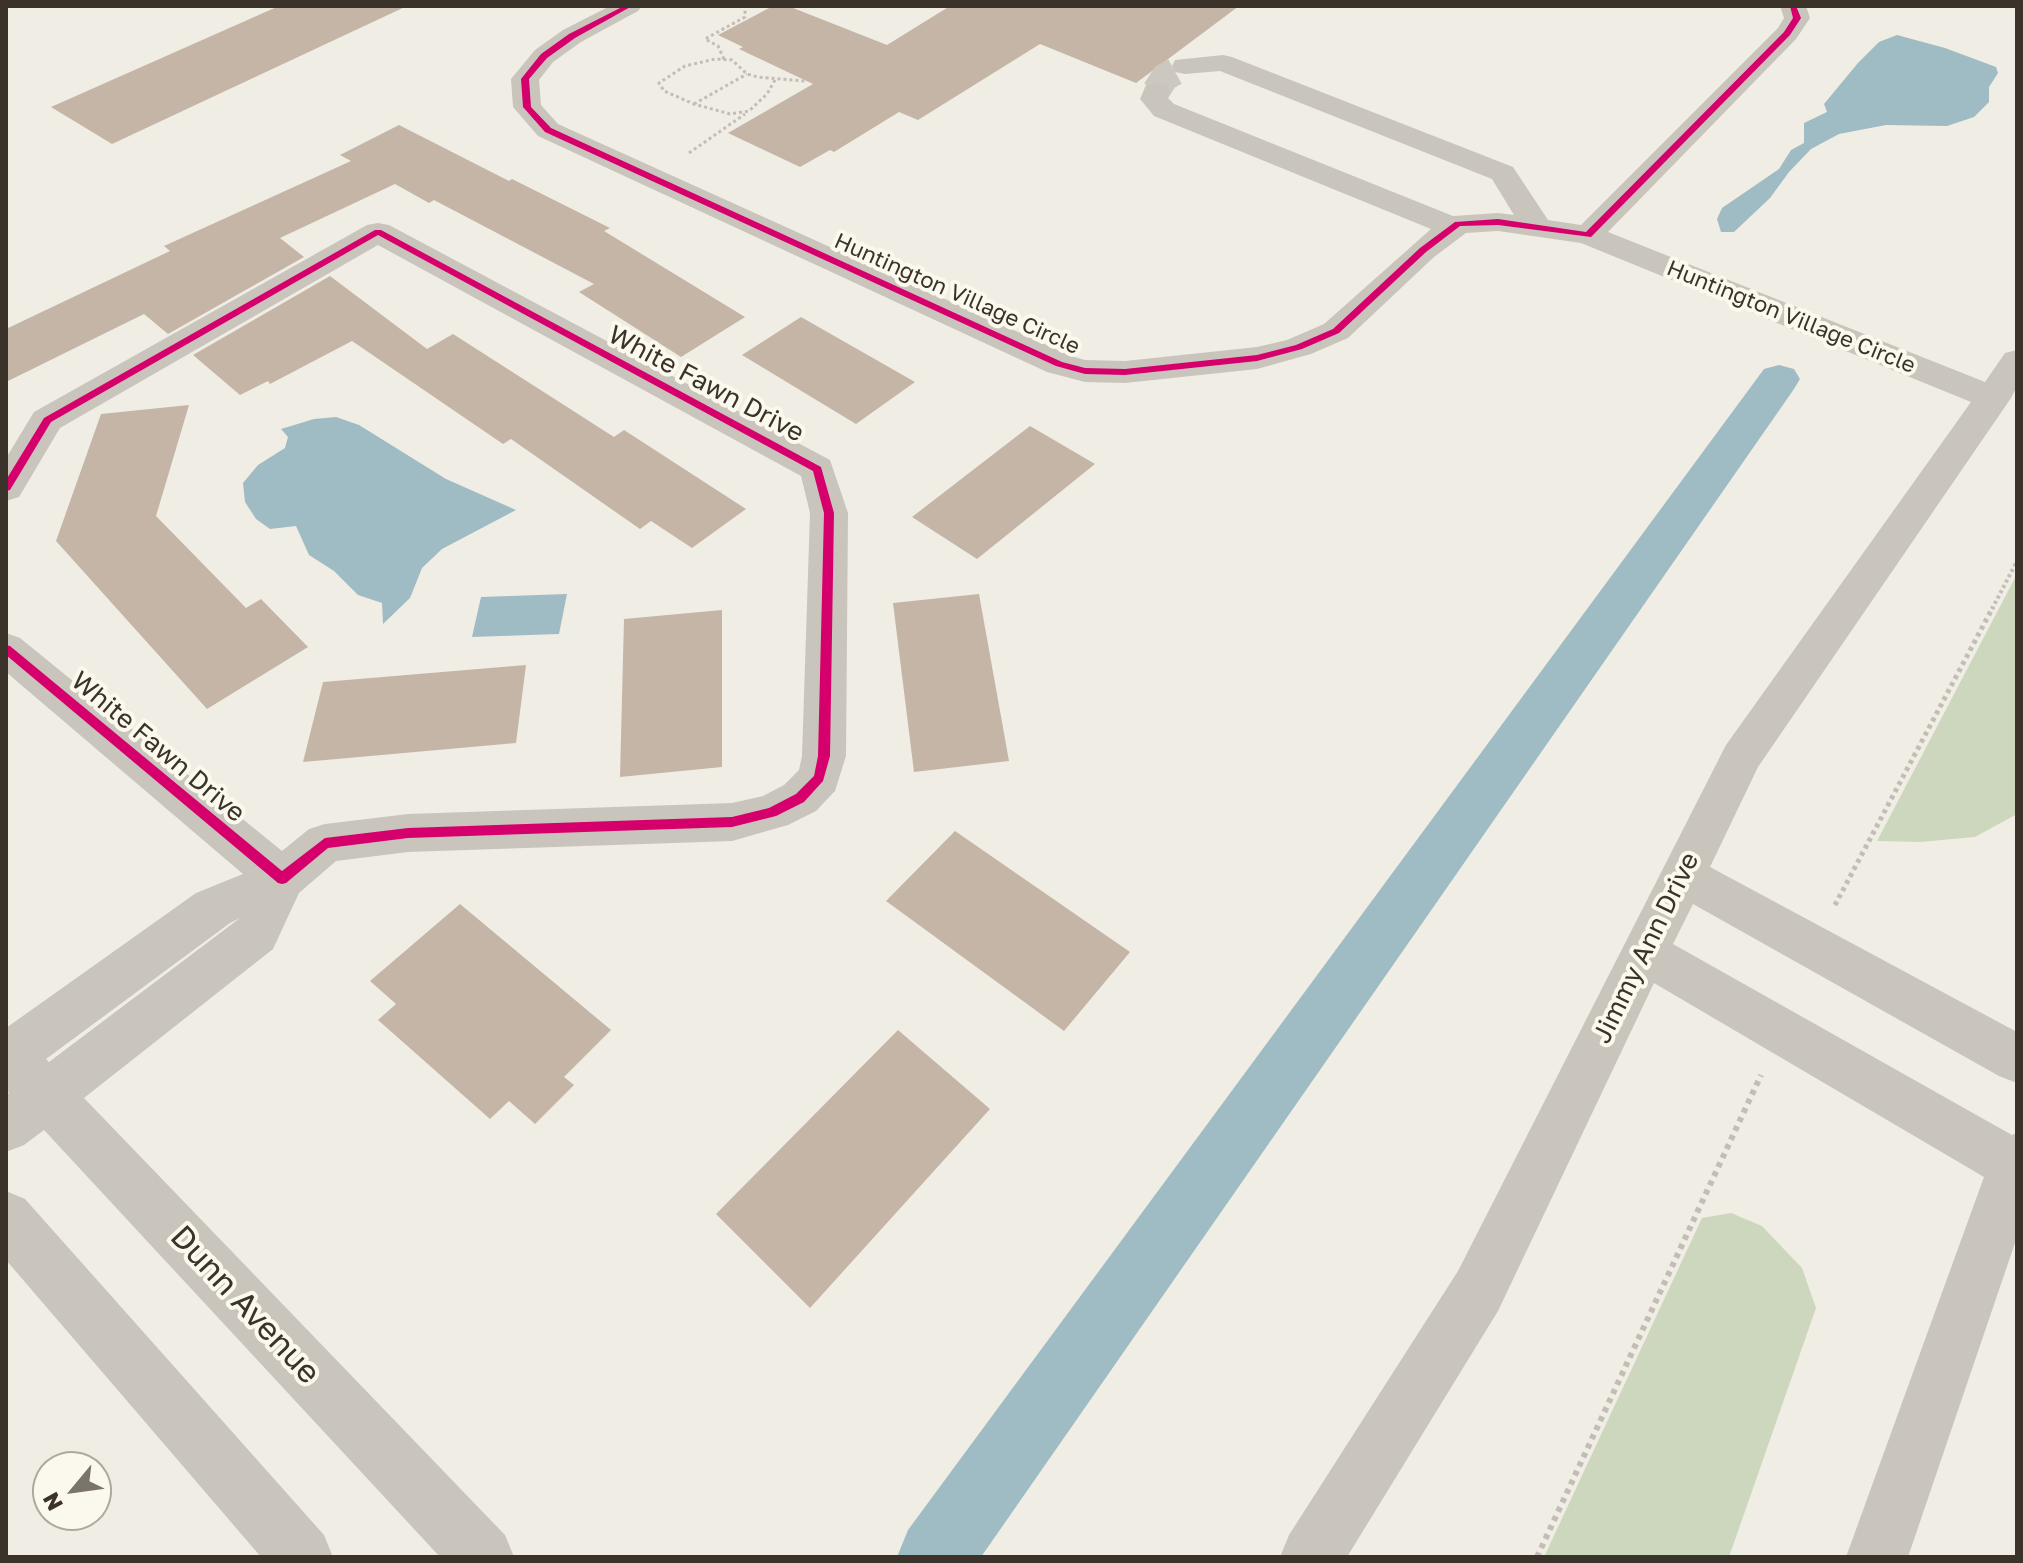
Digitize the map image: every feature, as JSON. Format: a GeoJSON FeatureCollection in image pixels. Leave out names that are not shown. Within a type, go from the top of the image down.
{"type":"FeatureCollection","features":[{"type":"Feature","properties":{"kind":"street","name":"Huntington Village Circle"},"geometry":{"type":"LineString","coordinates":[[629,6],[572,36],[544,56],[525,79],[527,107],[548,130],[1059,364],[1085,371],[1125,372],[1257,358],[1299,347],[1336,331],[1423,250],[1453,227],[1498,222],[1588,235],[2010,377]]}},
{"type":"Feature","properties":{"kind":"street"},"geometry":{"type":"LineString","coordinates":[[1588,235],[1787,33],[1797,18],[1793,6]]}},
{"type":"Feature","properties":{"kind":"street"},"geometry":{"type":"LineString","coordinates":[[1185,66],[1223,63],[1503,173],[1538,229]]}},
{"type":"Feature","properties":{"kind":"street"},"geometry":{"type":"LineString","coordinates":[[1156,91],[1154,99],[1164,110],[1453,227]]}},
{"type":"Feature","properties":{"kind":"street"},"geometry":{"type":"LineString","coordinates":[[1257,146],[1316,101]]}},
{"type":"Feature","properties":{"kind":"street","name":"White Fawn Drive"},"geometry":{"type":"LineString","coordinates":[[6,488],[47,420],[378,232],[817,469],[829,513],[824,756],[819,778],[800,798],[772,812],[732,822],[408,833],[325,843],[282,879],[213,908],[7,1056]]}},
{"type":"Feature","properties":{"kind":"street","name":"Jimmy Ann Drive"},"geometry":{"type":"LineString","coordinates":[[1311,1557],[1478,1291],[1741,757],[2010,377]]}},
{"type":"Feature","properties":{"kind":"street","name":"White Fawn Drive"},"geometry":{"type":"LineString","coordinates":[[6,649],[282,879]]}},
{"type":"Feature","properties":{"kind":"street"},"geometry":{"type":"LineString","coordinates":[[1683,875],[2017,1059]]}},
{"type":"Feature","properties":{"kind":"street","name":"White Fawn Drive"},"geometry":{"type":"LineString","coordinates":[[6,1127],[256,934],[282,879]]}},
{"type":"Feature","properties":{"kind":"street"},"geometry":{"type":"LineString","coordinates":[[1644,952],[2016,1162],[1877,1557]]}},
{"type":"Feature","properties":{"kind":"street","name":"Dunn Avenue"},"geometry":{"type":"LineString","coordinates":[[7,1056],[483,1557]]}},
{"type":"Feature","properties":{"kind":"street"},"geometry":{"type":"LineString","coordinates":[[6,1218],[302,1557]]}},
{"type":"Feature","properties":{"kind":"path"},"geometry":{"type":"LineString","coordinates":[[724,59],[718,46],[705,39],[745,17],[745,6]]}},
{"type":"Feature","properties":{"kind":"path"},"geometry":{"type":"LineString","coordinates":[[749,111],[730,114],[694,104],[664,91],[659,83],[685,66],[724,59],[732,60],[747,74],[775,80],[805,81]]}},
{"type":"Feature","properties":{"kind":"path"},"geometry":{"type":"LineString","coordinates":[[694,104],[747,74]]}},
{"type":"Feature","properties":{"kind":"path"},"geometry":{"type":"LineString","coordinates":[[703,160],[689,153],[749,111],[767,94],[775,80]]}},
{"type":"Feature","properties":{"kind":"green space"},"geometry":{"type":"Polygon","coordinates":[[[2017,574],[2017,814],[1975,837],[1920,842],[1877,841],[2017,574]]]}},
{"type":"Feature","properties":{"kind":"green space"},"geometry":{"type":"Polygon","coordinates":[[[1731,1213],[1762,1226],[1802,1268],[1816,1308],[1729,1557],[1544,1557],[1702,1218],[1731,1213]]]}},
{"type":"Feature","properties":{"kind":"water"},"geometry":{"type":"Polygon","coordinates":[[[1897,35],[1996,67],[1998,73],[1989,87],[1989,102],[1974,117],[1947,126],[1886,125],[1839,134],[1811,149],[1770,198],[1734,232],[1721,232],[1717,219],[1722,208],[1779,169],[1791,150],[1804,143],[1804,123],[1827,112],[1824,104],[1858,63],[1879,42],[1897,35]]]}},
{"type":"Feature","properties":{"kind":"water"},"geometry":{"type":"Polygon","coordinates":[[[336,417],[359,425],[446,479],[516,510],[442,549],[422,568],[410,598],[383,624],[382,603],[358,595],[334,571],[309,555],[296,526],[270,529],[256,519],[245,502],[243,483],[258,465],[285,448],[288,437],[281,429],[314,419],[336,417]]]}},
{"type":"Feature","properties":{"kind":"water"},"geometry":{"type":"Polygon","coordinates":[[[567,594],[559,634],[472,637],[481,597],[567,594]]]}},
{"type":"Feature","properties":{"kind":"building"},"geometry":{"type":"Polygon","coordinates":[[[279,6],[407,6],[112,144],[51,107],[279,6]]]}},
{"type":"Feature","properties":{"kind":"building"},"geometry":{"type":"Polygon","coordinates":[[[773,6],[788,6],[887,45],[950,6],[1239,6],[1136,83],[1040,44],[918,120],[899,112],[834,152],[830,150],[800,167],[728,133],[813,84],[739,49],[743,47],[718,35],[773,6]]]}},
{"type":"Feature","properties":{"kind":"building"},"geometry":{"type":"Polygon","coordinates":[[[399,125],[610,228],[604,231],[745,317],[681,357],[579,292],[594,284],[434,200],[429,203],[395,184],[280,238],[304,257],[168,334],[144,314],[6,382],[6,329],[170,251],[164,246],[351,161],[340,155],[399,125]]]}},
{"type":"Feature","properties":{"kind":"building"},"geometry":{"type":"Polygon","coordinates":[[[330,276],[427,349],[453,334],[614,437],[624,430],[746,509],[692,548],[651,521],[640,529],[511,439],[503,444],[352,341],[270,384],[268,381],[240,395],[193,355],[330,276]]]}},
{"type":"Feature","properties":{"kind":"building"},"geometry":{"type":"Polygon","coordinates":[[[801,317],[915,382],[856,424],[742,355],[801,317]]]}},
{"type":"Feature","properties":{"kind":"building"},"geometry":{"type":"Polygon","coordinates":[[[189,405],[156,516],[246,608],[261,599],[308,647],[207,709],[56,541],[101,414],[189,405]]]}},
{"type":"Feature","properties":{"kind":"building"},"geometry":{"type":"Polygon","coordinates":[[[1030,426],[1095,464],[977,559],[912,517],[1030,426]]]}},
{"type":"Feature","properties":{"kind":"building"},"geometry":{"type":"Polygon","coordinates":[[[979,594],[1009,761],[914,772],[893,603],[979,594]]]}},
{"type":"Feature","properties":{"kind":"building"},"geometry":{"type":"Polygon","coordinates":[[[722,610],[722,767],[620,777],[624,619],[722,610]]]}},
{"type":"Feature","properties":{"kind":"building"},"geometry":{"type":"Polygon","coordinates":[[[526,665],[516,743],[303,762],[323,682],[526,665]]]}},
{"type":"Feature","properties":{"kind":"building"},"geometry":{"type":"Polygon","coordinates":[[[955,831],[1130,952],[1064,1031],[886,901],[955,831]]]}},
{"type":"Feature","properties":{"kind":"building"},"geometry":{"type":"Polygon","coordinates":[[[460,904],[611,1030],[564,1077],[574,1085],[535,1124],[509,1101],[490,1119],[378,1020],[396,1004],[370,981],[460,904]]]}},
{"type":"Feature","properties":{"kind":"building"},"geometry":{"type":"Polygon","coordinates":[[[898,1030],[990,1109],[810,1308],[716,1214],[898,1030]]]}},
{"type":"Feature","properties":{"kind":"waterway"},"geometry":{"type":"LineString","coordinates":[[935,1557],[1779,379]]}},
{"type":"Feature","properties":{"kind":"tunnel"},"geometry":{"type":"LineString","coordinates":[[1156,91],[1165,77],[1185,66]]}},
{"type":"Feature","properties":{"kind":"cycle path"},"geometry":{"type":"LineString","coordinates":[[629,6],[572,36],[544,56],[525,79],[527,107],[548,130],[1059,364],[1085,371],[1125,372],[1257,358],[1299,347],[1336,331],[1423,250],[1458,224],[1498,222],[1588,235],[1787,33],[1797,18],[1793,6]]}},
{"type":"Feature","properties":{"kind":"cycle path"},"geometry":{"type":"LineString","coordinates":[[6,488],[47,420],[378,232],[817,469],[829,513],[824,756],[819,778],[800,798],[772,812],[732,822],[408,833],[325,843],[282,879],[6,649]]}}]}
